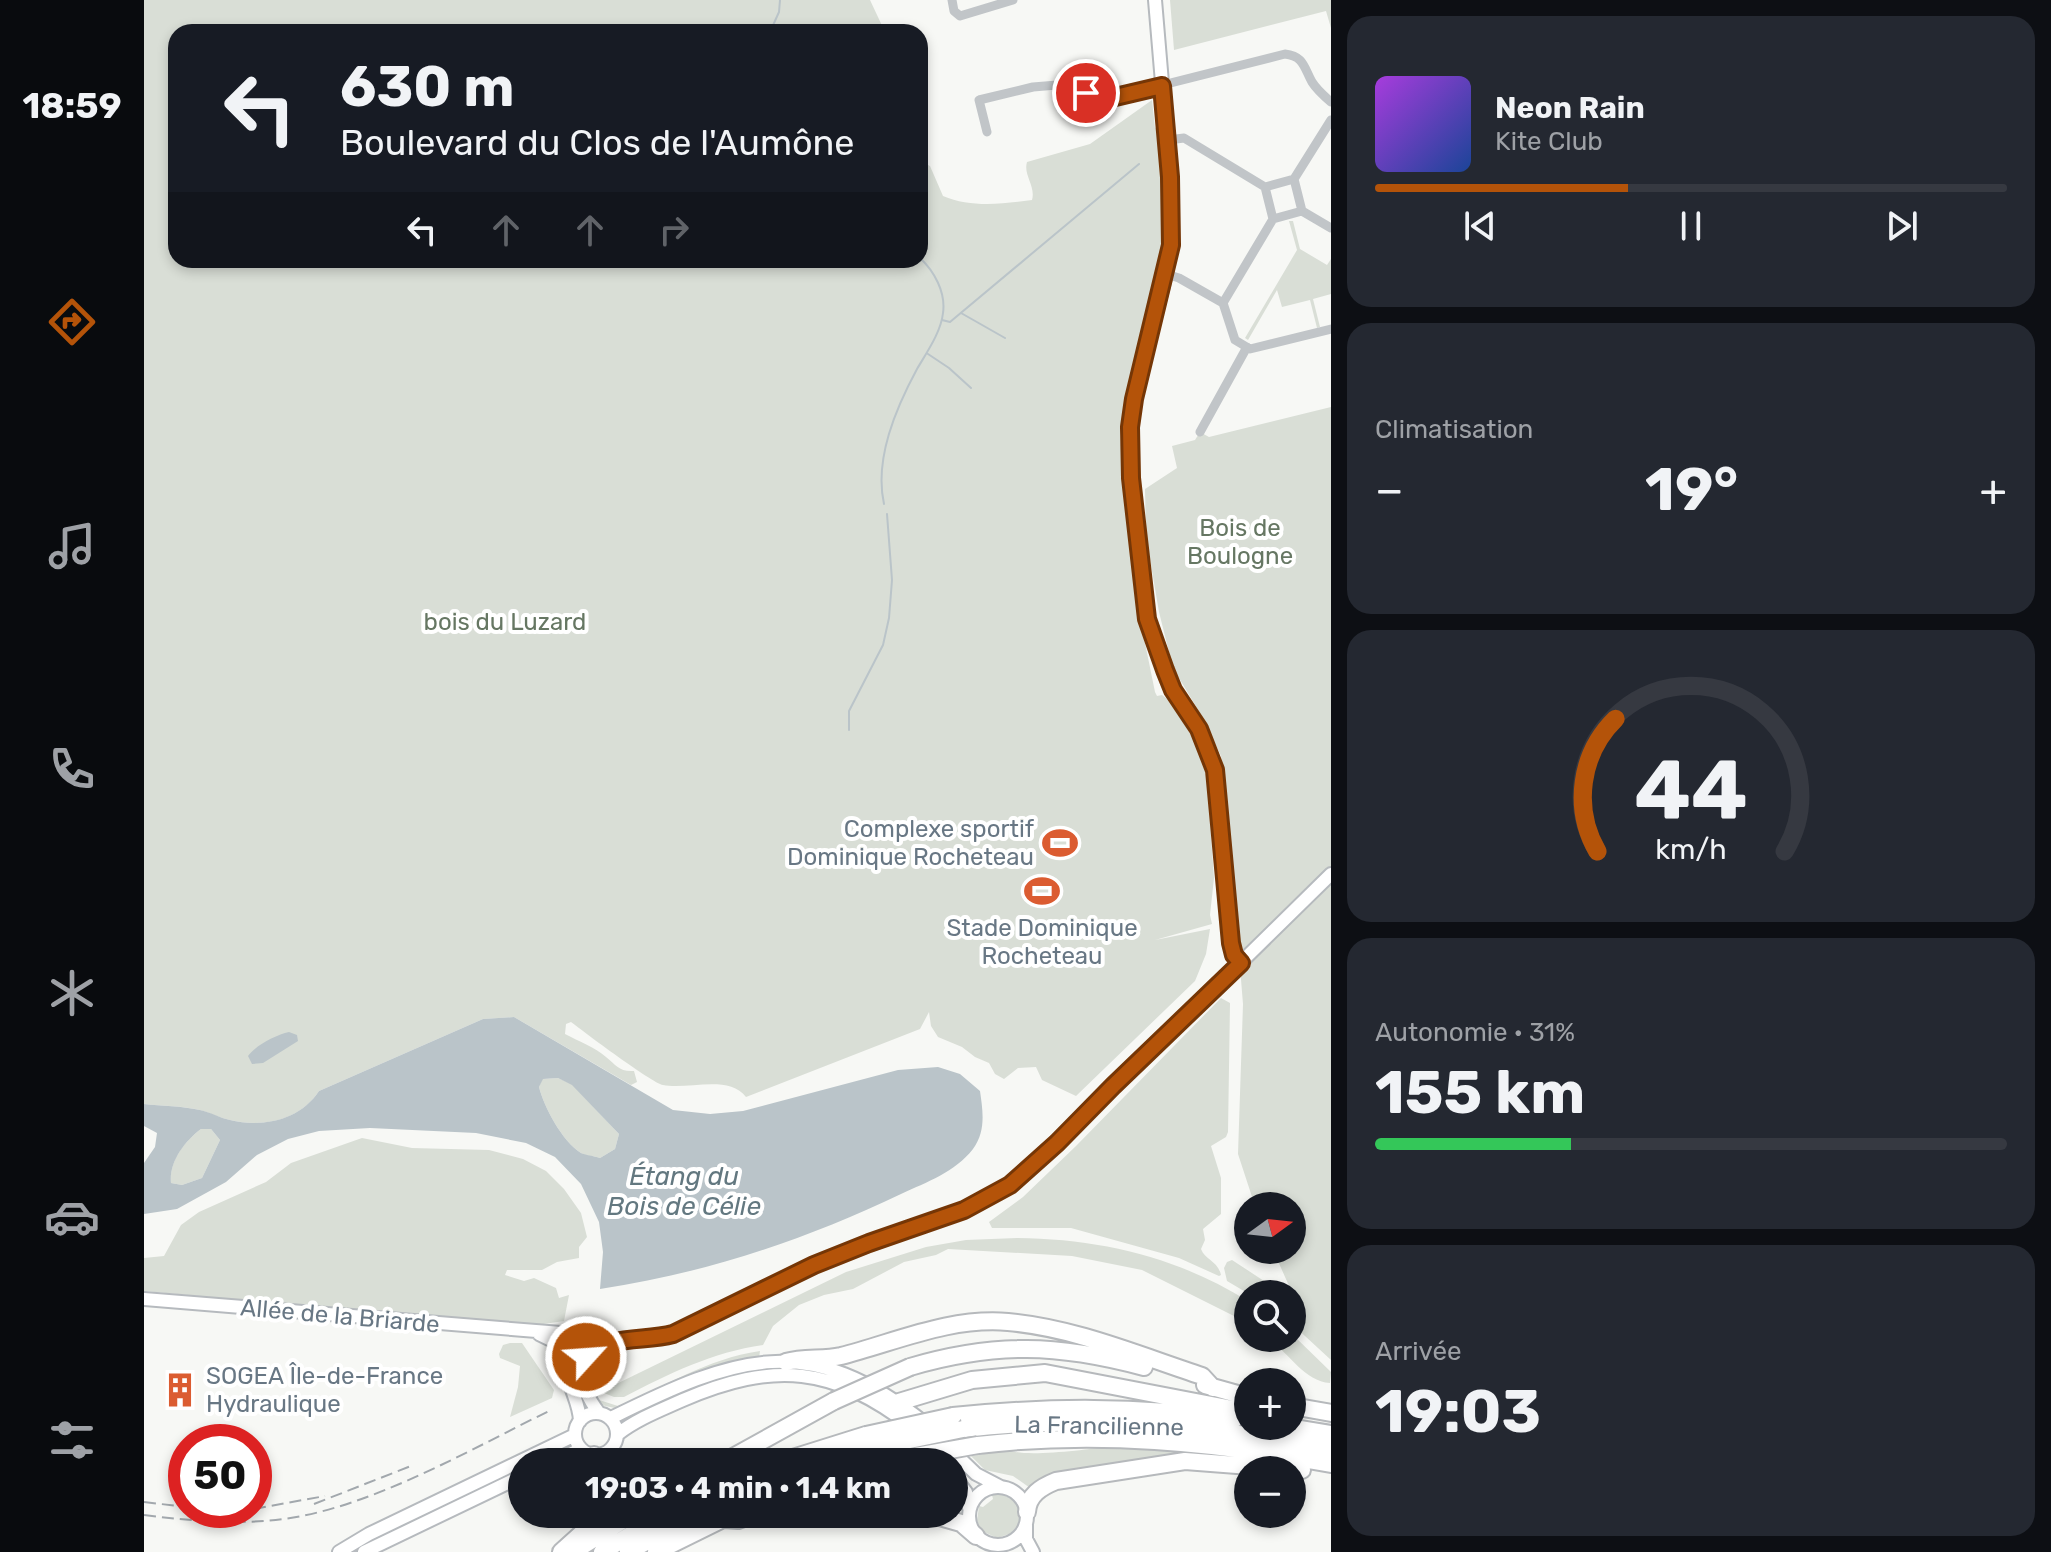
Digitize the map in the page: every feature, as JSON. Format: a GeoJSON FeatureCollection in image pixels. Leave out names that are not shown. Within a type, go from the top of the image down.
{"type":"FeatureCollection","features":[{"type":"Feature","properties":{"kind":"highway"},"geometry":{"type":"LineString","coordinates":[[786,1362],[833,1357],[936,1328],[1004,1321],[1081,1336],[1202,1376],[1213,1388]]}},
{"type":"Feature","properties":{"kind":"highway"},"geometry":{"type":"LineString","coordinates":[[749,1448],[834,1401],[910,1367],[955,1354],[990,1349],[1053,1349],[1117,1360],[1234,1393]]}},
{"type":"Feature","properties":{"kind":"highway"},"geometry":{"type":"LineString","coordinates":[[899,1402],[972,1380],[1045,1373],[1234,1409]]}},
{"type":"Feature","properties":{"kind":"highway","name":"La Francilienne"},"geometry":{"type":"LineString","coordinates":[[839,1448],[958,1423],[1053,1408],[1127,1408],[1234,1419]]}},
{"type":"Feature","properties":{"kind":"highway"},"geometry":{"type":"LineString","coordinates":[[1306,1409],[1331,1413]]}},
{"type":"Feature","properties":{"kind":"highway","name":"La Francilienne"},"geometry":{"type":"LineString","coordinates":[[958,1423],[1126,1421],[1206,1428],[1331,1448]]}},
{"type":"Feature","properties":{"kind":"highway"},"geometry":{"type":"LineString","coordinates":[[1308,1430],[1331,1434]]}},
{"type":"Feature","properties":{"kind":"highway"},"geometry":{"type":"LineString","coordinates":[[961,1448],[1054,1438],[1125,1438],[1192,1444],[1331,1464]]}},
{"type":"Feature","properties":{"kind":"highway","name":"La Francilienne"},"geometry":{"type":"LineString","coordinates":[[853,1448],[869,1441]]}},
{"type":"Feature","properties":{"kind":"highway"},"geometry":{"type":"LineString","coordinates":[[1026,1518],[1028,1502],[1034,1494],[1056,1481],[1163,1463],[1207,1461],[1331,1474]]}},
{"type":"Feature","properties":{"kind":"highway"},"geometry":{"type":"LineString","coordinates":[[561,1552],[588,1528]]}},
{"type":"Feature","properties":{"kind":"highway"},"geometry":{"type":"LineString","coordinates":[[573,1552],[611,1528]]}},
{"type":"Feature","properties":{"kind":"highway"},"geometry":{"type":"LineString","coordinates":[[602,1552],[642,1528]]}},
{"type":"Feature","properties":{"kind":"highway"},"geometry":{"type":"LineString","coordinates":[[628,1552],[671,1528]]}},
{"type":"Feature","properties":{"kind":"highway"},"geometry":{"type":"LineString","coordinates":[[656,1552],[704,1528]]}},
{"type":"Feature","properties":{"kind":"highway"},"geometry":{"type":"LineString","coordinates":[[968,1528],[976,1536]]}},
{"type":"Feature","properties":{"kind":"main road"},"geometry":{"type":"LineString","coordinates":[[1155,0],[1168,140],[1172,232],[1166,274],[1138,380],[1130,427],[1131,478],[1147,619],[1173,690],[1199,729],[1215,770],[1231,943],[1234,955],[1241,963]]}},
{"type":"Feature","properties":{"kind":"main road"},"geometry":{"type":"LineString","coordinates":[[568,1375],[582,1352],[596,1340],[648,1339],[673,1334],[814,1265],[964,1210],[1010,1185],[1057,1143],[1331,874]]}},
{"type":"Feature","properties":{"kind":"main road","name":"Allée de la Briarde"},"geometry":{"type":"LineString","coordinates":[[144,1299],[537,1333],[582,1352]]}},
{"type":"Feature","properties":{"kind":"main road","name":"Allée de la Briarde"},"geometry":{"type":"LineString","coordinates":[[537,1333],[566,1334],[582,1352]]}},
{"type":"Feature","properties":{"kind":"main road"},"geometry":{"type":"LineString","coordinates":[[339,1552],[369,1534],[575,1435],[580,1421],[577,1406],[568,1382],[565,1358],[556,1341]]}},
{"type":"Feature","properties":{"kind":"main road"},"geometry":{"type":"LineString","coordinates":[[582,1352],[582,1385],[618,1434]]}},
{"type":"Feature","properties":{"kind":"main road"},"geometry":{"type":"LineString","coordinates":[[580,1421],[591,1413],[605,1416],[709,1375],[752,1364],[786,1362],[848,1374],[899,1402],[930,1427],[976,1474],[1017,1494],[1026,1518],[1026,1539],[1033,1552]]}},
{"type":"Feature","properties":{"kind":"main road"},"geometry":{"type":"LineString","coordinates":[[612,1448],[618,1434],[640,1420],[713,1388],[761,1376],[791,1375],[840,1384],[869,1397],[917,1432],[931,1448]]}},
{"type":"Feature","properties":{"kind":"main road"},"geometry":{"type":"LineString","coordinates":[[575,1435],[586,1448]]}},
{"type":"Feature","properties":{"kind":"main road"},"geometry":{"type":"LineString","coordinates":[[364,1552],[508,1483]]}},
{"type":"Feature","properties":{"kind":"main road"},"geometry":{"type":"LineString","coordinates":[[969,1514],[977,1495],[989,1488],[1001,1487]]}},
{"type":"Feature","properties":{"kind":"main road"},"geometry":{"type":"LineString","coordinates":[[968,1504],[970,1526],[976,1536],[1015,1552]]}},
{"type":"Feature","properties":{"kind":"main road"},"geometry":{"type":"LineString","coordinates":[[994,1545],[1012,1542],[1021,1535],[1026,1518]]}},
{"type":"Feature","properties":{"kind":"street"},"geometry":{"type":"LineString","coordinates":[[952,0],[954,11],[960,16],[1013,0]]}},
{"type":"Feature","properties":{"kind":"street"},"geometry":{"type":"LineString","coordinates":[[987,132],[979,100],[1033,87],[1062,85],[1106,99],[1290,55],[1302,61],[1315,86],[1331,102]]}},
{"type":"Feature","properties":{"kind":"street"},"geometry":{"type":"LineString","coordinates":[[1265,187],[1294,179],[1331,120]]}},
{"type":"Feature","properties":{"kind":"street"},"geometry":{"type":"LineString","coordinates":[[1168,140],[1184,138],[1265,187],[1273,219]]}},
{"type":"Feature","properties":{"kind":"street"},"geometry":{"type":"LineString","coordinates":[[1294,179],[1302,211],[1331,228]]}},
{"type":"Feature","properties":{"kind":"street"},"geometry":{"type":"LineString","coordinates":[[1223,303],[1273,219],[1302,211]]}},
{"type":"Feature","properties":{"kind":"street"},"geometry":{"type":"LineString","coordinates":[[1166,274],[1223,303],[1235,340],[1250,349],[1331,329]]}},
{"type":"Feature","properties":{"kind":"street"},"geometry":{"type":"LineString","coordinates":[[1200,432],[1247,347]]}},
{"type":"Feature","properties":{"kind":"green space","name":"bois du Luzard"},"geometry":{"type":"Polygon","coordinates":[[[144,0],[870,0],[881,24],[168,24],[168,268],[928,268],[928,165],[943,196],[954,200],[987,204],[1032,200],[1027,162],[1090,144],[1152,100],[1155,128],[1158,126],[1166,214],[1161,256],[1135,356],[1120,435],[1135,594],[1155,692],[1171,702],[1197,745],[1207,778],[1214,878],[1212,924],[1155,940],[1210,929],[1206,954],[1195,981],[1076,1096],[1042,1080],[1036,1067],[1018,1068],[1004,1079],[995,1074],[989,1063],[938,1037],[931,1026],[929,1012],[920,1029],[746,1097],[739,1090],[719,1084],[663,1085],[632,1067],[571,1022],[566,1024],[565,1034],[597,1050],[621,1069],[634,1071],[637,1082],[631,1085],[514,1017],[483,1019],[319,1091],[302,1109],[268,1122],[243,1122],[200,1110],[144,1104],[144,0]]]}},
{"type":"Feature","properties":{"kind":"green space"},"geometry":{"type":"Polygon","coordinates":[[[1170,0],[1331,0],[1331,28],[1326,11],[1174,50],[1170,0]]]}},
{"type":"Feature","properties":{"kind":"green space"},"geometry":{"type":"Polygon","coordinates":[[[1289,221],[1293,221],[1300,249],[1327,265],[1331,259],[1331,294],[1313,299],[1320,327],[1317,328],[1310,300],[1282,307],[1277,290],[1248,340],[1245,338],[1297,250],[1289,221]]]}},
{"type":"Feature","properties":{"kind":"green space","name":"Bois de Boulogne"},"geometry":{"type":"Polygon","coordinates":[[[1331,407],[1331,1360],[1306,1337],[1306,1280],[1286,1280],[1279,1264],[1306,1264],[1306,1192],[1250,1192],[1238,1154],[1243,1004],[1221,756],[1173,668],[1159,612],[1146,536],[1145,489],[1177,468],[1172,446],[1195,440],[1200,432],[1209,437],[1331,407]]]}},
{"type":"Feature","properties":{"kind":"green space"},"geometry":{"type":"Polygon","coordinates":[[[1221,998],[1230,1003],[1228,1132],[1226,1137],[1211,1146],[1221,1178],[1221,1214],[1203,1229],[1205,1240],[1201,1249],[1221,1275],[1179,1258],[1071,1228],[992,1228],[989,1222],[1023,1197],[1076,1146],[1221,998]]]}},
{"type":"Feature","properties":{"kind":"green space"},"geometry":{"type":"Polygon","coordinates":[[[558,1078],[572,1084],[619,1134],[615,1149],[600,1158],[583,1154],[567,1140],[549,1114],[539,1087],[542,1079],[558,1078]]]}},
{"type":"Feature","properties":{"kind":"green space"},"geometry":{"type":"Polygon","coordinates":[[[201,1129],[211,1129],[220,1140],[202,1178],[182,1185],[171,1183],[172,1167],[179,1153],[201,1129]]]}},
{"type":"Feature","properties":{"kind":"green space"},"geometry":{"type":"Polygon","coordinates":[[[362,1138],[412,1148],[489,1150],[523,1159],[546,1171],[581,1213],[587,1237],[579,1247],[579,1258],[557,1262],[542,1270],[507,1270],[505,1275],[524,1281],[534,1278],[556,1288],[559,1298],[569,1295],[564,1321],[530,1326],[144,1291],[144,1258],[164,1256],[181,1225],[199,1212],[266,1182],[291,1163],[362,1138]]]}},
{"type":"Feature","properties":{"kind":"green space"},"geometry":{"type":"Polygon","coordinates":[[[1048,1239],[1137,1253],[1194,1273],[1234,1293],[1234,1316],[1142,1270],[1072,1256],[948,1249],[904,1262],[853,1289],[824,1295],[799,1305],[773,1326],[763,1345],[709,1358],[624,1397],[604,1393],[604,1390],[846,1272],[926,1247],[966,1240],[1048,1239]]]}},
{"type":"Feature","properties":{"kind":"green space"},"geometry":{"type":"Polygon","coordinates":[[[1232,1260],[1263,1280],[1234,1280],[1234,1285],[1227,1281],[1224,1268],[1232,1260]]]}},
{"type":"Feature","properties":{"kind":"green space"},"geometry":{"type":"Polygon","coordinates":[[[522,1343],[554,1390],[552,1398],[510,1417],[520,1366],[500,1358],[499,1354],[503,1345],[522,1343]]]}},
{"type":"Feature","properties":{"kind":"green space"},"geometry":{"type":"Polygon","coordinates":[[[1306,1348],[1331,1372],[1330,1383],[1306,1373],[1306,1368],[1300,1368],[1283,1352],[1306,1352],[1306,1348]]]}},
{"type":"Feature","properties":{"kind":"green space"},"geometry":{"type":"Polygon","coordinates":[[[760,1351],[759,1358],[739,1361],[619,1409],[601,1405],[596,1399],[618,1406],[722,1360],[760,1351]]]}},
{"type":"Feature","properties":{"kind":"green space"},"geometry":{"type":"Polygon","coordinates":[[[1109,1447],[1220,1457],[1033,1490],[1013,1476],[985,1470],[971,1456],[1009,1450],[1042,1453],[1109,1447]]]}},
{"type":"Feature","properties":{"kind":"green space"},"geometry":{"type":"Polygon","coordinates":[[[1000,1494],[1017,1505],[1020,1516],[1012,1533],[997,1538],[982,1531],[977,1521],[979,1506],[983,1507],[993,1499],[992,1495],[1000,1494]]]}},
{"type":"Feature","properties":{"kind":"water","name":"Étang du Bois de Célie"},"geometry":{"type":"Polygon","coordinates":[[[514,1017],[673,1110],[710,1114],[743,1111],[898,1070],[938,1067],[960,1074],[980,1091],[982,1128],[973,1149],[949,1170],[865,1211],[792,1240],[717,1264],[600,1289],[603,1252],[599,1222],[581,1184],[555,1157],[526,1143],[476,1133],[370,1128],[319,1131],[288,1139],[257,1155],[226,1182],[177,1209],[144,1214],[144,1163],[155,1147],[157,1133],[144,1126],[144,1104],[204,1111],[243,1122],[280,1119],[302,1109],[319,1091],[483,1019],[514,1017]],[[558,1078],[543,1079],[539,1087],[549,1114],[567,1140],[581,1153],[600,1158],[615,1149],[619,1134],[572,1085],[558,1078]],[[201,1129],[179,1153],[172,1168],[171,1183],[182,1185],[202,1178],[220,1140],[211,1129],[201,1129]]]}},
{"type":"Feature","properties":{"kind":"water"},"geometry":{"type":"Polygon","coordinates":[[[289,1032],[297,1035],[298,1041],[263,1063],[252,1064],[248,1056],[256,1048],[289,1032]]]}},
{"type":"Feature","properties":{"kind":"waterway"},"geometry":{"type":"LineString","coordinates":[[774,24],[780,0]]}},
{"type":"Feature","properties":{"kind":"waterway"},"geometry":{"type":"LineString","coordinates":[[942,320],[950,322],[1139,164]]}},
{"type":"Feature","properties":{"kind":"waterway"},"geometry":{"type":"LineString","coordinates":[[884,504],[882,469],[889,434],[909,384],[937,335],[942,320],[943,297],[928,267]]}},
{"type":"Feature","properties":{"kind":"waterway"},"geometry":{"type":"LineString","coordinates":[[961,313],[1005,338]]}},
{"type":"Feature","properties":{"kind":"waterway"},"geometry":{"type":"LineString","coordinates":[[928,354],[971,388]]}},
{"type":"Feature","properties":{"kind":"waterway"},"geometry":{"type":"LineString","coordinates":[[849,730],[849,711],[883,645],[889,618],[892,580],[887,514]]}},
{"type":"Feature","properties":{"kind":"railway"},"geometry":{"type":"LineString","coordinates":[[144,1515],[249,1522],[317,1513],[420,1475],[549,1411]]}},
{"type":"Feature","properties":{"kind":"railway"},"geometry":{"type":"LineString","coordinates":[[314,1504],[411,1466]]}},
{"type":"Feature","properties":{"kind":"railway"},"geometry":{"type":"LineString","coordinates":[[272,1506],[325,1496]]}},
{"type":"Feature","properties":{"kind":"railway"},"geometry":{"type":"LineString","coordinates":[[144,1502],[168,1505]]}},
{"type":"Feature","properties":{"kind":"place","name":"Complexe sportif Dominique Rocheteau"},"geometry":{"type":"Point","coordinates":[1060,843]}},
{"type":"Feature","properties":{"kind":"place","name":"Stade Dominique Rocheteau"},"geometry":{"type":"Point","coordinates":[1042,891]}},
{"type":"Feature","properties":{"kind":"place","name":"SOGEA Île-de-France Hydraulique"},"geometry":{"type":"Point","coordinates":[180,1390]}},
{"type":"Feature","properties":{"kind":"route"},"geometry":{"type":"LineString","coordinates":[[586,1357],[594,1349],[617,1340],[673,1334],[814,1265],[964,1210],[1010,1185],[1241,963],[1234,955],[1231,943],[1215,770],[1199,729],[1173,690],[1147,619],[1131,478],[1129,450],[1134,399],[1171,245],[1170,177],[1162,86],[1106,99],[1086,93]]}}]}
